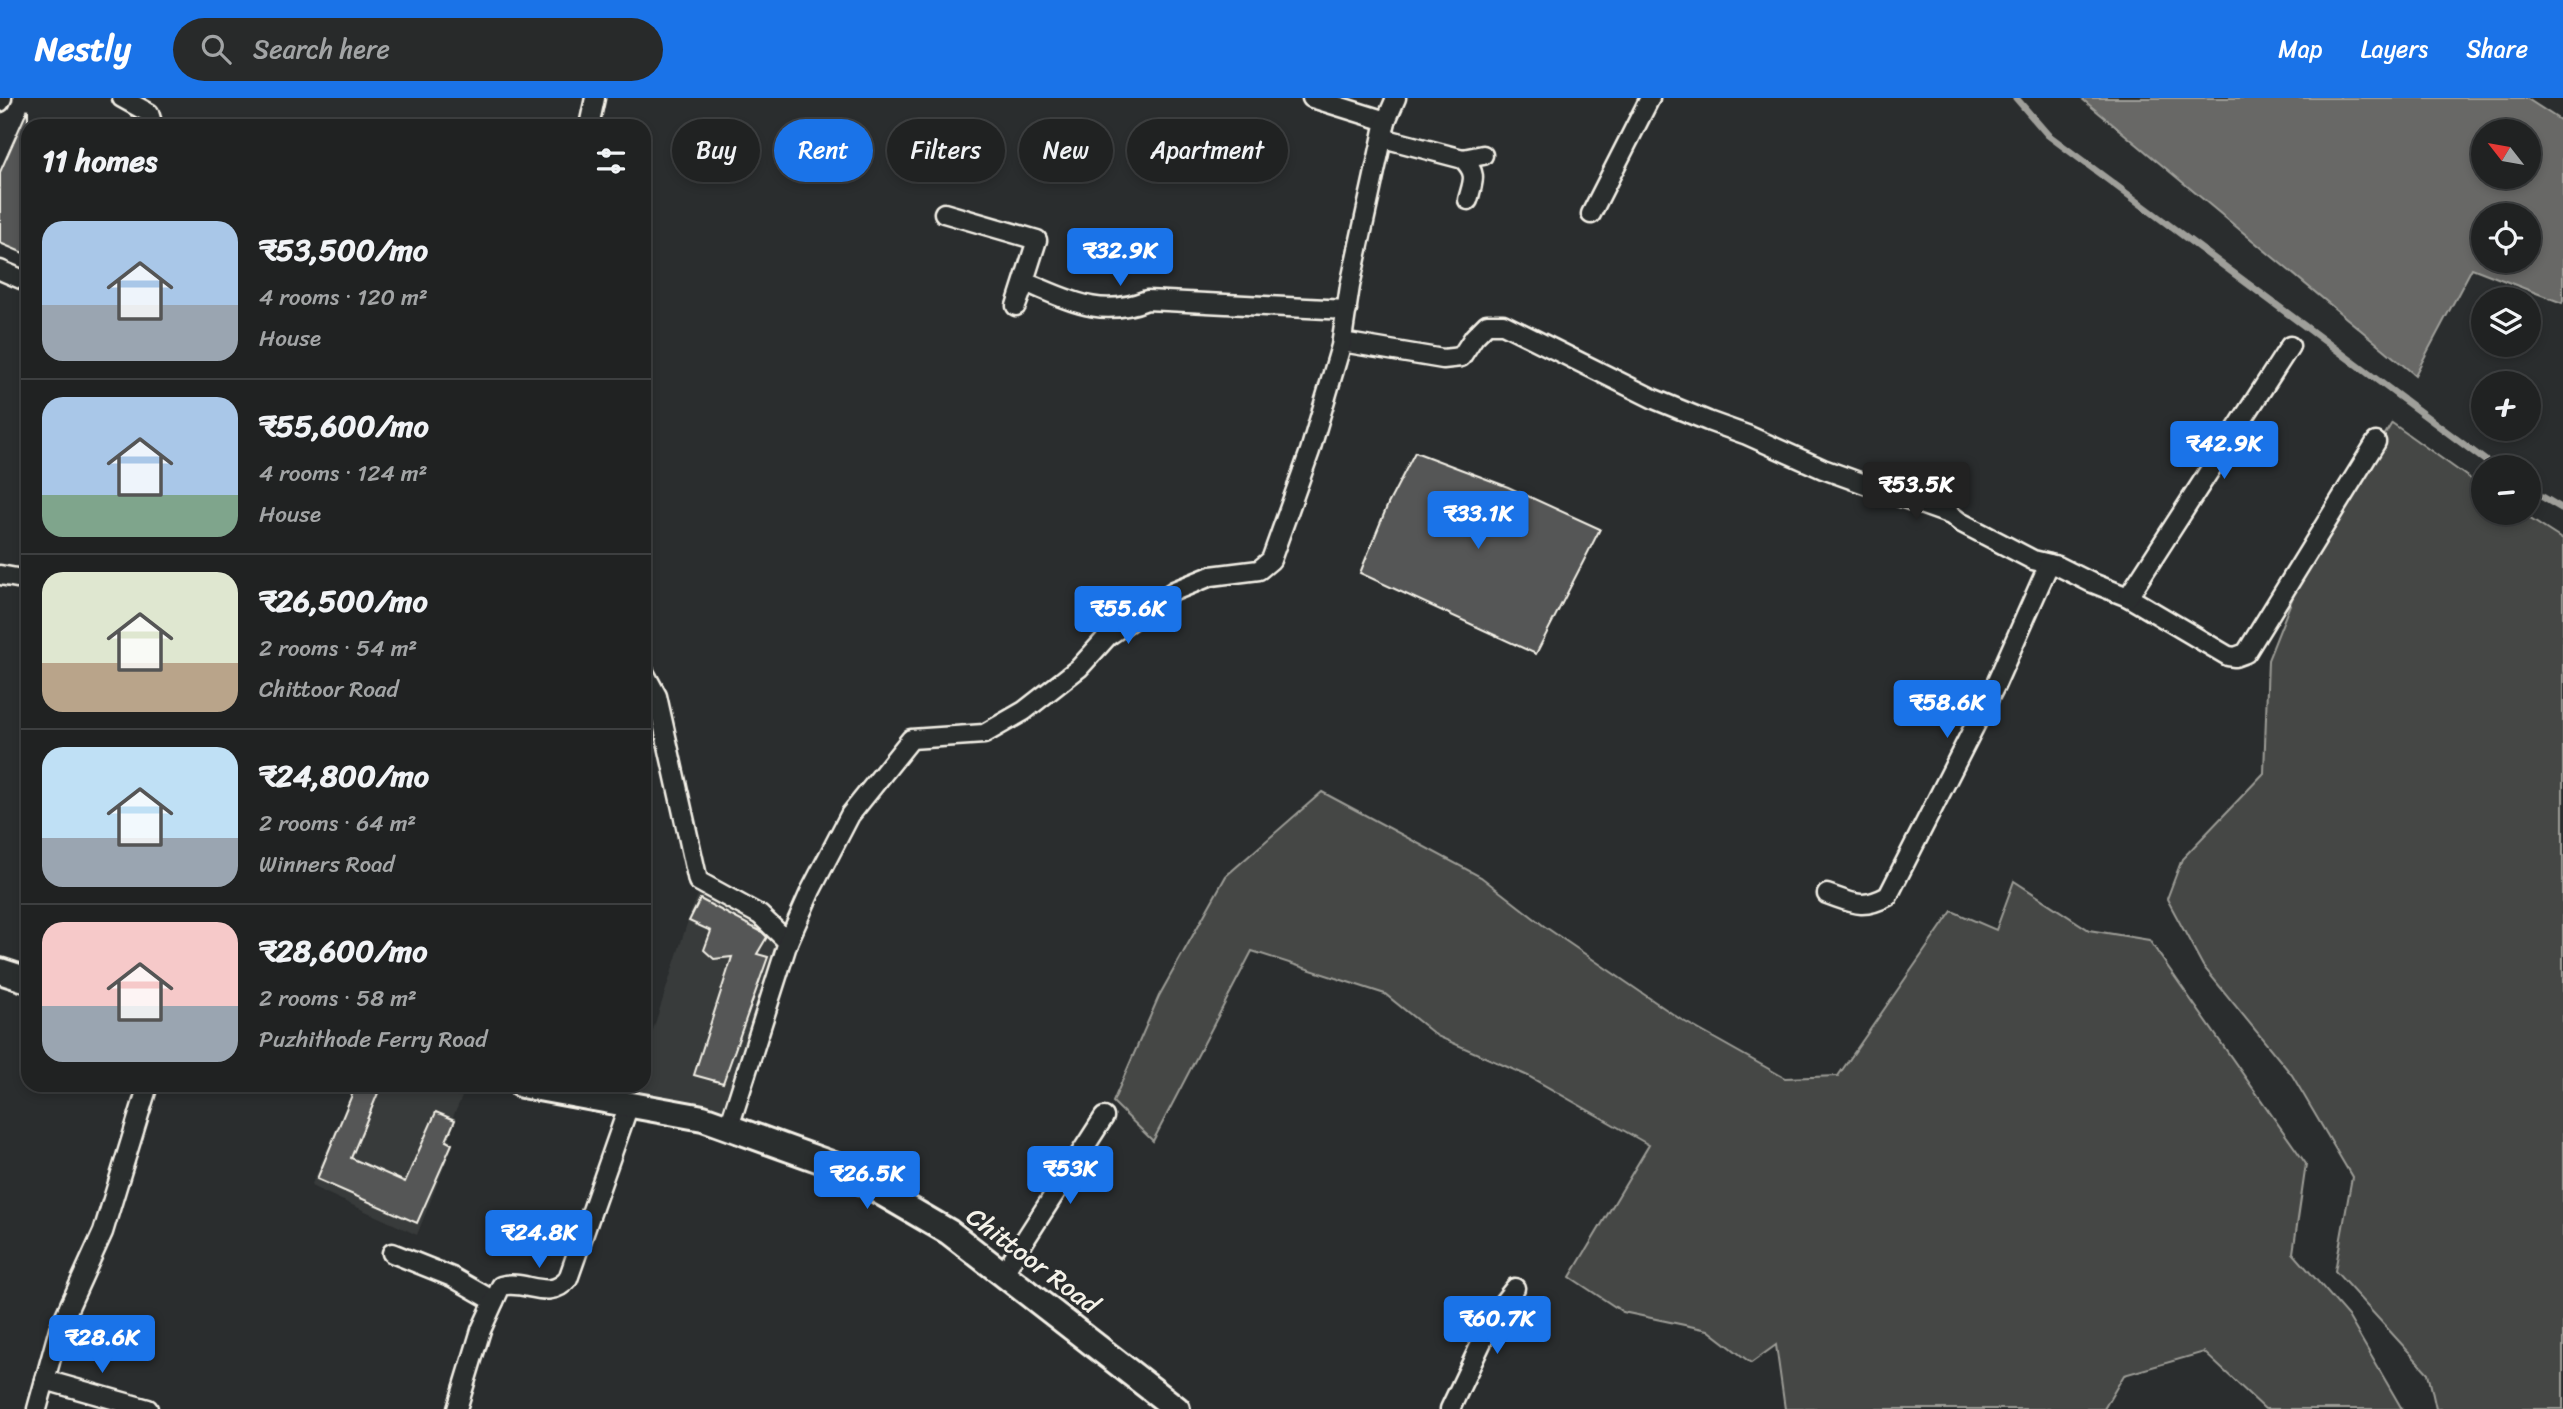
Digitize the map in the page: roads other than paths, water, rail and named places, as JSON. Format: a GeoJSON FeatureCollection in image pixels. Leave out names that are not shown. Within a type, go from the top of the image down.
{"type":"FeatureCollection","features":[{"type":"Feature","properties":{"kind":"main road"},"geometry":{"type":"LineString","coordinates":[[0,971],[21,978]]}},
{"type":"Feature","properties":{"kind":"main road","name":"Chittoor Road"},"geometry":{"type":"LineString","coordinates":[[559,1092],[703,1118],[834,1165],[949,1232],[1177,1409]]}},
{"type":"Feature","properties":{"kind":"street"},"geometry":{"type":"LineString","coordinates":[[122,98],[149,113],[151,119]]}},
{"type":"Feature","properties":{"kind":"street"},"geometry":{"type":"LineString","coordinates":[[590,119],[595,98]]}},
{"type":"Feature","properties":{"kind":"street"},"geometry":{"type":"LineString","coordinates":[[1312,98],[1385,130],[1463,159],[1472,167],[1474,176],[1468,200]]}},
{"type":"Feature","properties":{"kind":"street"},"geometry":{"type":"LineString","coordinates":[[729,1127],[788,942],[811,890],[850,815],[911,739],[984,734],[1024,711],[1079,668],[1108,636],[1174,591],[1211,576],[1259,570],[1271,560],[1310,451],[1342,342],[1385,130],[1396,98]]}},
{"type":"Feature","properties":{"kind":"street"},"geometry":{"type":"LineString","coordinates":[[1591,214],[1650,98]]}},
{"type":"Feature","properties":{"kind":"street"},"geometry":{"type":"LineString","coordinates":[[1463,159],[1483,155]]}},
{"type":"Feature","properties":{"kind":"street"},"geometry":{"type":"LineString","coordinates":[[944,213],[1037,240],[1016,306],[1025,282],[1089,308],[1130,307],[1147,300],[1347,310]]}},
{"type":"Feature","properties":{"kind":"street"},"geometry":{"type":"LineString","coordinates":[[0,270],[21,279]]}},
{"type":"Feature","properties":{"kind":"street"},"geometry":{"type":"LineString","coordinates":[[1342,342],[1443,359],[1461,357],[1474,337],[1487,324],[1503,324],[1654,399],[1747,435],[1823,469],[1951,515],[2033,560],[2128,597],[2228,656],[2235,657],[2246,653],[2376,442]]}},
{"type":"Feature","properties":{"kind":"street"},"geometry":{"type":"LineString","coordinates":[[2128,597],[2290,346]]}},
{"type":"Feature","properties":{"kind":"street"},"geometry":{"type":"LineString","coordinates":[[1827,894],[1855,904],[1873,904],[1888,896],[1995,686],[2049,564]]}},
{"type":"Feature","properties":{"kind":"street"},"geometry":{"type":"LineString","coordinates":[[0,575],[21,579]]}},
{"type":"Feature","properties":{"kind":"street"},"geometry":{"type":"LineString","coordinates":[[651,685],[657,696],[698,881],[760,915],[788,942]]}},
{"type":"Feature","properties":{"kind":"street"},"geometry":{"type":"LineString","coordinates":[[37,1409],[62,1320],[103,1232],[146,1092]]}},
{"type":"Feature","properties":{"kind":"street"},"geometry":{"type":"LineString","coordinates":[[457,1409],[481,1331],[501,1286],[510,1283],[546,1291],[557,1289],[568,1279],[629,1105]]}},
{"type":"Feature","properties":{"kind":"street"},"geometry":{"type":"LineString","coordinates":[[1003,1274],[1104,1116]]}},
{"type":"Feature","properties":{"kind":"street"},"geometry":{"type":"LineString","coordinates":[[392,1253],[452,1278],[494,1301]]}},
{"type":"Feature","properties":{"kind":"street"},"geometry":{"type":"LineString","coordinates":[[1450,1409],[1496,1312],[1515,1288]]}},
{"type":"Feature","properties":{"kind":"street"},"geometry":{"type":"LineString","coordinates":[[45,1380],[148,1409]]}},
{"type":"Feature","properties":{"kind":"waterway"},"geometry":{"type":"LineString","coordinates":[[2016,98],[2048,135],[2478,455]]}},
{"type":"Feature","properties":{"kind":"waterway"},"geometry":{"type":"LineString","coordinates":[[2541,496],[2563,509]]}}]}
